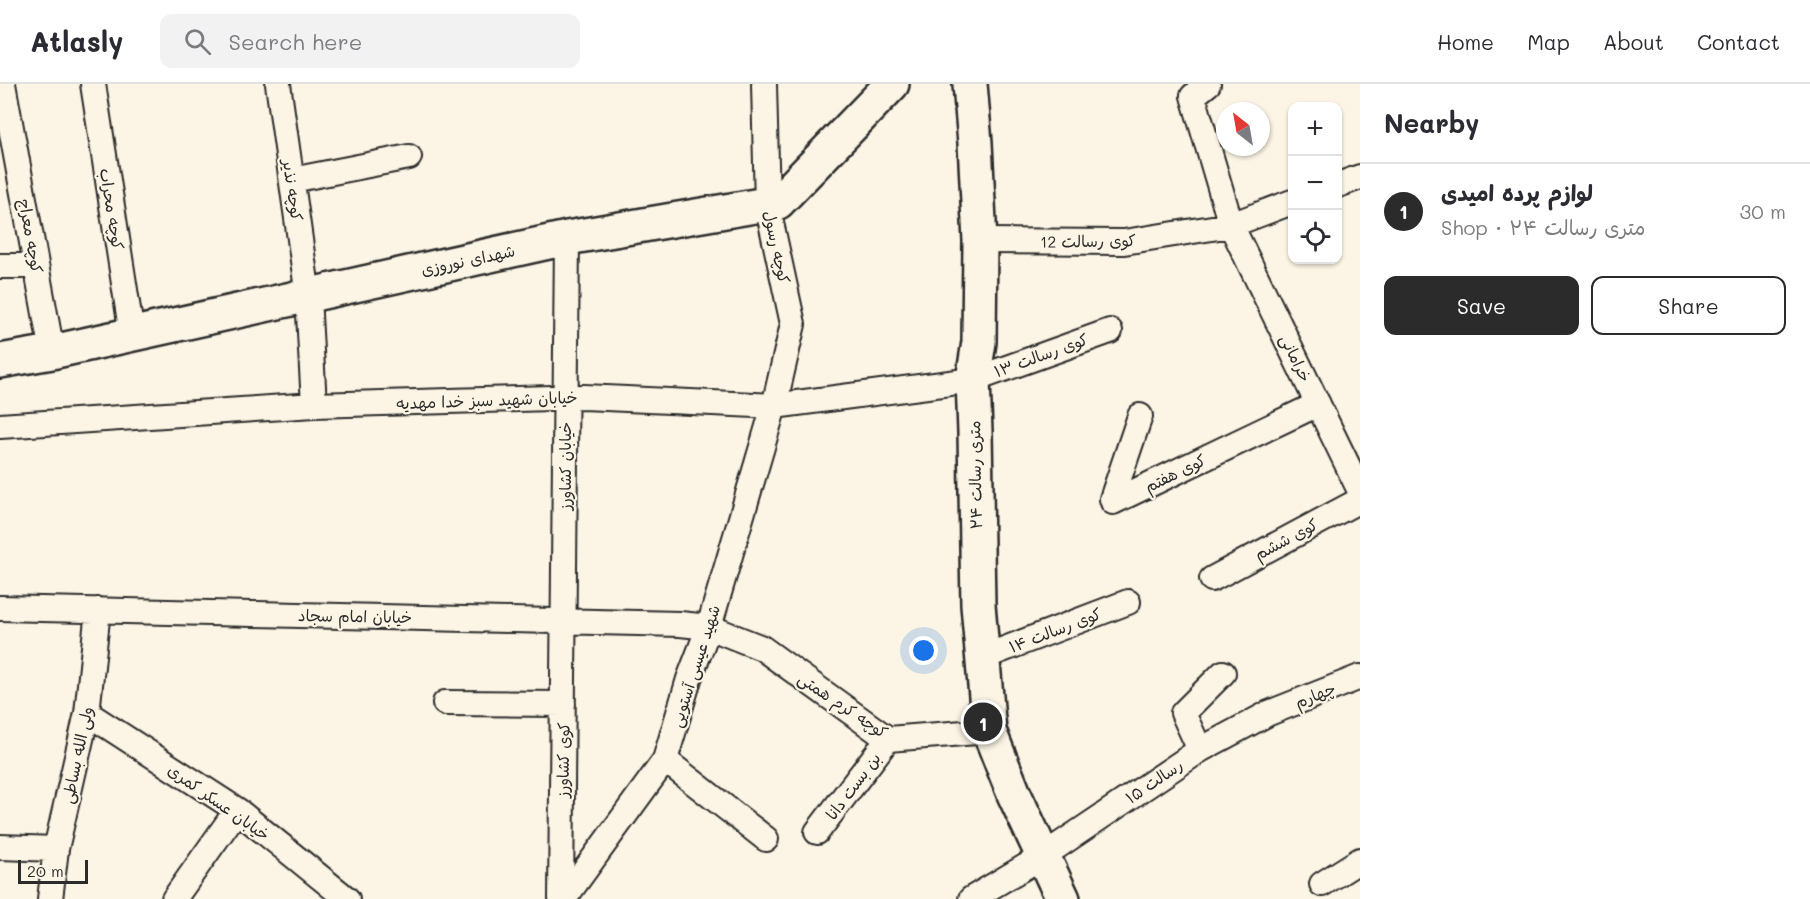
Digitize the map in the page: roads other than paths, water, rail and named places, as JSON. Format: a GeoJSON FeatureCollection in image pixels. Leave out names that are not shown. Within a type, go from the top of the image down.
{"type":"FeatureCollection","features":[{"type":"Feature","properties":{"kind":"street","name":"کوچه معراج"},"geometry":{"type":"LineString","coordinates":[[3,84],[52,352]]}},
{"type":"Feature","properties":{"kind":"street","name":"کوچه محراب"},"geometry":{"type":"LineString","coordinates":[[93,84],[132,335]]}},
{"type":"Feature","properties":{"kind":"street","name":"کوچه نذیر"},"geometry":{"type":"LineString","coordinates":[[278,84],[308,296],[314,405]]}},
{"type":"Feature","properties":{"kind":"street","name":"کوچه رسول"},"geometry":{"type":"LineString","coordinates":[[764,84],[767,204],[793,324],[774,406]]}},
{"type":"Feature","properties":{"kind":"street","name":"شهدای نوروزی"},"geometry":{"type":"LineString","coordinates":[[0,361],[132,335],[567,238],[778,202],[892,84]]}},
{"type":"Feature","properties":{"kind":"street","name":"۲۴ متری رسالت"},"geometry":{"type":"LineString","coordinates":[[970,84],[981,241],[979,342],[973,380],[978,605],[989,731],[1014,794],[1063,899]]}},
{"type":"Feature","properties":{"kind":"street","name":"خرامانی"},"geometry":{"type":"LineString","coordinates":[[1208,84],[1193,96],[1231,225],[1360,491]]}},
{"type":"Feature","properties":{"kind":"street"},"geometry":{"type":"LineString","coordinates":[[292,180],[409,157]]}},
{"type":"Feature","properties":{"kind":"street"},"geometry":{"type":"LineString","coordinates":[[1342,184],[1360,177]]}},
{"type":"Feature","properties":{"kind":"street","name":"کوی رسالت 12"},"geometry":{"type":"LineString","coordinates":[[981,241],[1124,242],[1231,225],[1288,204]]}},
{"type":"Feature","properties":{"kind":"street","name":"خیابان کشاورز"},"geometry":{"type":"LineString","coordinates":[[564,621],[567,238]]}},
{"type":"Feature","properties":{"kind":"street"},"geometry":{"type":"LineString","coordinates":[[0,267],[36,266]]}},
{"type":"Feature","properties":{"kind":"street","name":"کوی رسالت ۱۳"},"geometry":{"type":"LineString","coordinates":[[973,380],[1110,331]]}},
{"type":"Feature","properties":{"kind":"street","name":"خیابان شهید سبز خدا مهدیه"},"geometry":{"type":"LineString","coordinates":[[0,426],[314,405],[566,398],[774,406],[973,380]]}},
{"type":"Feature","properties":{"kind":"street","name":"کوی هفتم"},"geometry":{"type":"LineString","coordinates":[[1140,416],[1112,499],[1113,502],[1318,404]]}},
{"type":"Feature","properties":{"kind":"street","name":"شهید عیسی آستویی"},"geometry":{"type":"LineString","coordinates":[[562,899],[665,760],[689,679],[709,627],[774,406]]}},
{"type":"Feature","properties":{"kind":"street","name":"کوی ششم"},"geometry":{"type":"LineString","coordinates":[[1212,579],[1360,500]]}},
{"type":"Feature","properties":{"kind":"street","name":"کوی رسالت ۱۴"},"geometry":{"type":"LineString","coordinates":[[981,658],[1128,602]]}},
{"type":"Feature","properties":{"kind":"street","name":"خیابان امام سجاد"},"geometry":{"type":"LineString","coordinates":[[0,608],[680,624],[709,627]]}},
{"type":"Feature","properties":{"kind":"street","name":"ولی الله بساطی"},"geometry":{"type":"LineString","coordinates":[[50,899],[56,849],[87,713],[98,610]]}},
{"type":"Feature","properties":{"kind":"street","name":"کوی کشاورز"},"geometry":{"type":"LineString","coordinates":[[562,899],[564,621]]}},
{"type":"Feature","properties":{"kind":"street","name":"کوچه کرم همتی"},"geometry":{"type":"LineString","coordinates":[[709,627],[762,648],[888,739],[989,731]]}},
{"type":"Feature","properties":{"kind":"street"},"geometry":{"type":"LineString","coordinates":[[1200,750],[1183,713],[1223,673]]}},
{"type":"Feature","properties":{"kind":"street","name":"چهارم"},"geometry":{"type":"LineString","coordinates":[[1269,713],[1360,677]]}},
{"type":"Feature","properties":{"kind":"street"},"geometry":{"type":"LineString","coordinates":[[445,703],[563,704]]}},
{"type":"Feature","properties":{"kind":"street","name":"خیابان عسکر کمری"},"geometry":{"type":"LineString","coordinates":[[87,713],[237,810],[347,899]]}},
{"type":"Feature","properties":{"kind":"street","name":"رسالت ۱۵"},"geometry":{"type":"LineString","coordinates":[[971,899],[1042,856],[1200,750],[1269,713]]}},
{"type":"Feature","properties":{"kind":"street","name":"بن بست دانا"},"geometry":{"type":"LineString","coordinates":[[818,832],[888,739]]}},
{"type":"Feature","properties":{"kind":"street"},"geometry":{"type":"LineString","coordinates":[[665,760],[766,839]]}},
{"type":"Feature","properties":{"kind":"street"},"geometry":{"type":"LineString","coordinates":[[174,899],[237,810]]}},
{"type":"Feature","properties":{"kind":"street"},"geometry":{"type":"LineString","coordinates":[[0,847],[56,849]]}},
{"type":"Feature","properties":{"kind":"street"},"geometry":{"type":"LineString","coordinates":[[1322,884],[1360,860]]}},
{"type":"Feature","properties":{"kind":"place","name":"لوازم پرده امیدی"},"geometry":{"type":"Point","coordinates":[983,722]}}]}
